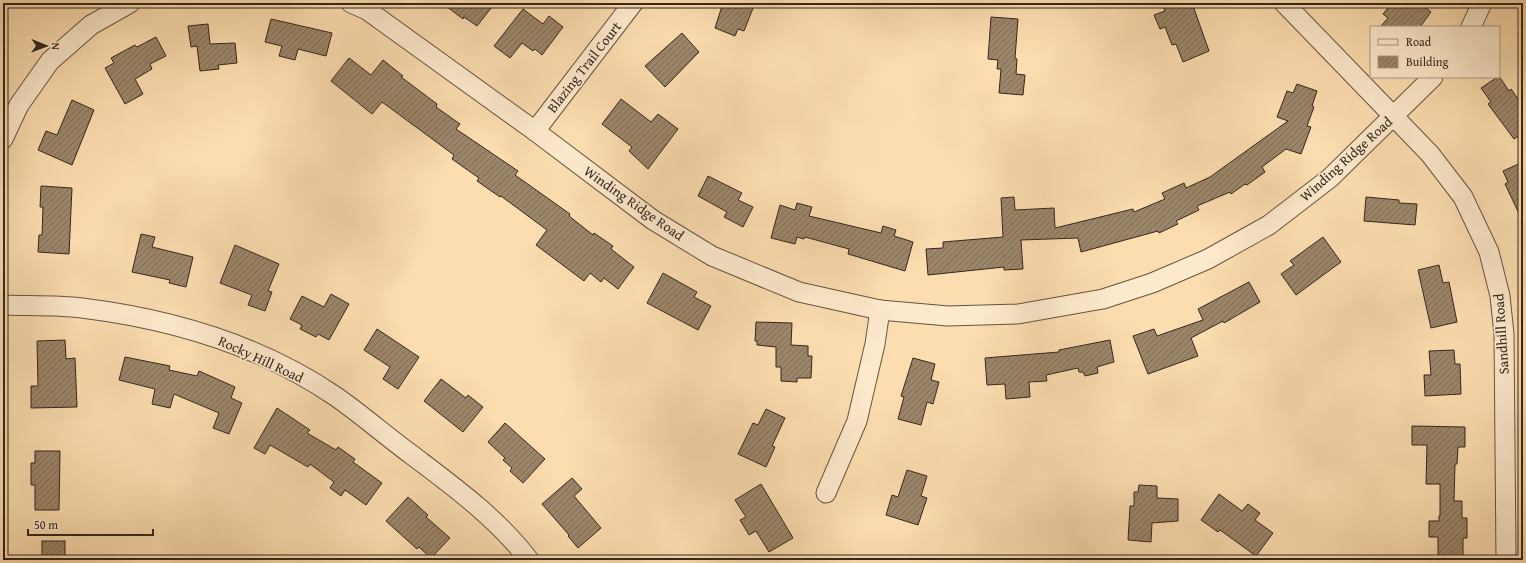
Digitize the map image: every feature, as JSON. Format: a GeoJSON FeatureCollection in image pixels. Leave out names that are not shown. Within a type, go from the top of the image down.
{"type":"FeatureCollection","features":[{"type":"Feature","properties":{"kind":"street"},"geometry":{"type":"LineString","coordinates":[[3,139],[19,105],[50,61],[91,25],[130,3]]}},
{"type":"Feature","properties":{"kind":"street","name":"Winding Ridge Road"},"geometry":{"type":"LineString","coordinates":[[351,3],[367,10],[535,130],[653,220],[712,256],[799,292],[880,310],[948,316],[1018,314],[1103,299],[1152,283],[1208,259],[1269,225],[1330,178],[1394,117],[1432,78]]}},
{"type":"Feature","properties":{"kind":"street","name":"Blazing Trail Court"},"geometry":{"type":"LineString","coordinates":[[535,130],[633,3]]}},
{"type":"Feature","properties":{"kind":"street","name":"Sandhill Road"},"geometry":{"type":"LineString","coordinates":[[1284,3],[1430,154],[1463,197],[1489,252],[1500,296],[1504,334],[1506,560]]}},
{"type":"Feature","properties":{"kind":"street"},"geometry":{"type":"LineString","coordinates":[[1471,26],[1482,3]]}},
{"type":"Feature","properties":{"kind":"street","name":"Rocky Hill Road"},"geometry":{"type":"LineString","coordinates":[[3,305],[81,308],[152,319],[211,335],[281,365],[334,396],[476,504],[516,543],[529,560]]}},
{"type":"Feature","properties":{"kind":"street"},"geometry":{"type":"LineString","coordinates":[[826,494],[857,420],[875,344],[880,310]]}},
{"type":"Feature","properties":{"kind":"building"},"geometry":{"type":"Polygon","coordinates":[[[442,3],[495,3],[477,26],[464,17],[463,19],[442,3]]]}},
{"type":"Feature","properties":{"kind":"building"},"geometry":{"type":"Polygon","coordinates":[[[723,3],[755,3],[744,31],[738,29],[735,36],[715,28],[723,3]]]}},
{"type":"Feature","properties":{"kind":"building"},"geometry":{"type":"Polygon","coordinates":[[[1162,3],[1192,3],[1209,51],[1183,62],[1176,44],[1172,45],[1165,27],[1160,29],[1154,15],[1165,11],[1162,3]]]}},
{"type":"Feature","properties":{"kind":"building"},"geometry":{"type":"Polygon","coordinates":[[[1392,3],[1420,3],[1431,12],[1421,26],[1381,26],[1388,18],[1383,14],[1392,3]]]}},
{"type":"Feature","properties":{"kind":"building"},"geometry":{"type":"Polygon","coordinates":[[[523,9],[543,24],[549,16],[563,27],[542,55],[535,49],[533,51],[522,43],[510,58],[494,46],[523,9]]]}},
{"type":"Feature","properties":{"kind":"building"},"geometry":{"type":"Polygon","coordinates":[[[991,17],[1018,19],[1015,58],[1017,59],[1016,74],[1025,75],[1023,95],[999,93],[1001,69],[997,69],[998,60],[988,59],[991,17]]]}},
{"type":"Feature","properties":{"kind":"building"},"geometry":{"type":"Polygon","coordinates":[[[271,19],[332,33],[326,56],[298,49],[295,60],[279,56],[282,46],[265,42],[271,19]]]}},
{"type":"Feature","properties":{"kind":"building"},"geometry":{"type":"Polygon","coordinates":[[[208,24],[210,44],[235,43],[237,63],[218,65],[219,69],[200,71],[197,46],[191,47],[188,26],[208,24]]]}},
{"type":"Feature","properties":{"kind":"building"},"geometry":{"type":"Polygon","coordinates":[[[682,33],[699,52],[665,87],[645,66],[682,33]]]}},
{"type":"Feature","properties":{"kind":"building"},"geometry":{"type":"Polygon","coordinates":[[[156,37],[166,56],[150,64],[152,69],[135,79],[143,94],[125,104],[105,68],[114,63],[111,58],[135,45],[137,47],[156,37]]]}},
{"type":"Feature","properties":{"kind":"building"},"geometry":{"type":"Polygon","coordinates":[[[349,58],[371,75],[383,60],[403,76],[401,77],[437,104],[436,107],[460,124],[456,129],[518,171],[515,175],[570,214],[569,216],[593,235],[594,233],[613,246],[611,249],[634,267],[618,289],[604,278],[601,282],[590,273],[584,281],[536,245],[547,230],[501,196],[500,197],[477,181],[479,178],[452,159],[454,155],[382,102],[372,114],[331,81],[349,58]]]}},
{"type":"Feature","properties":{"kind":"building"},"geometry":{"type":"Polygon","coordinates":[[[1496,78],[1500,78],[1509,91],[1511,89],[1523,106],[1523,133],[1514,139],[1488,104],[1491,102],[1481,88],[1496,78]]]}},
{"type":"Feature","properties":{"kind":"building"},"geometry":{"type":"Polygon","coordinates":[[[1297,84],[1317,91],[1312,106],[1314,107],[1307,126],[1311,127],[1301,154],[1286,149],[1262,167],[1265,172],[1247,185],[1245,184],[1231,194],[1230,192],[1197,206],[1199,210],[1176,221],[1178,224],[1159,233],[1158,231],[1081,252],[1078,238],[1021,240],[1023,269],[1004,270],[1004,267],[928,275],[926,249],[943,248],[943,242],[1003,237],[1001,198],[1014,197],[1015,210],[1054,208],[1055,228],[1133,209],[1134,212],[1165,199],[1162,193],[1184,183],[1186,188],[1210,177],[1288,121],[1277,117],[1287,91],[1293,93],[1297,84]]]}},
{"type":"Feature","properties":{"kind":"building"},"geometry":{"type":"Polygon","coordinates":[[[621,99],[651,122],[658,114],[678,129],[648,169],[629,151],[632,147],[602,124],[621,99]]]}},
{"type":"Feature","properties":{"kind":"building"},"geometry":{"type":"Polygon","coordinates":[[[72,100],[94,110],[72,165],[38,150],[46,131],[57,135],[72,100]]]}},
{"type":"Feature","properties":{"kind":"building"},"geometry":{"type":"Polygon","coordinates":[[[1523,162],[1523,222],[1505,184],[1508,182],[1503,171],[1523,162]]]}},
{"type":"Feature","properties":{"kind":"building"},"geometry":{"type":"Polygon","coordinates":[[[708,176],[742,193],[738,200],[753,207],[743,227],[724,217],[727,212],[698,196],[708,176]]]}},
{"type":"Feature","properties":{"kind":"building"},"geometry":{"type":"Polygon","coordinates":[[[41,186],[72,188],[69,254],[38,252],[39,235],[42,235],[43,207],[40,207],[41,186]]]}},
{"type":"Feature","properties":{"kind":"building"},"geometry":{"type":"Polygon","coordinates":[[[1366,197],[1399,200],[1399,203],[1417,204],[1415,225],[1364,221],[1366,197]]]}},
{"type":"Feature","properties":{"kind":"building"},"geometry":{"type":"Polygon","coordinates":[[[797,203],[812,207],[809,216],[881,233],[883,226],[896,230],[894,236],[913,242],[905,271],[848,254],[849,249],[805,237],[804,239],[797,237],[795,244],[771,238],[780,205],[795,210],[797,203]]]}},
{"type":"Feature","properties":{"kind":"building"},"geometry":{"type":"Polygon","coordinates":[[[141,234],[155,237],[152,247],[193,257],[186,287],[169,283],[170,280],[132,272],[141,234]]]}},
{"type":"Feature","properties":{"kind":"building"},"geometry":{"type":"Polygon","coordinates":[[[1323,237],[1341,262],[1296,295],[1281,274],[1294,265],[1290,261],[1323,237]]]}},
{"type":"Feature","properties":{"kind":"building"},"geometry":{"type":"Polygon","coordinates":[[[235,245],[279,264],[268,291],[272,292],[265,311],[248,305],[252,295],[220,283],[235,245]]]}},
{"type":"Feature","properties":{"kind":"building"},"geometry":{"type":"Polygon","coordinates":[[[1439,265],[1443,283],[1449,282],[1457,322],[1431,328],[1418,270],[1439,265]]]}},
{"type":"Feature","properties":{"kind":"building"},"geometry":{"type":"Polygon","coordinates":[[[663,273],[697,292],[694,297],[711,306],[698,330],[647,303],[663,273]]]}},
{"type":"Feature","properties":{"kind":"building"},"geometry":{"type":"Polygon","coordinates":[[[1249,282],[1260,302],[1224,323],[1223,321],[1191,338],[1198,356],[1148,374],[1133,336],[1154,329],[1157,336],[1203,320],[1198,309],[1249,282]]]}},
{"type":"Feature","properties":{"kind":"building"},"geometry":{"type":"Polygon","coordinates":[[[331,294],[349,304],[329,340],[318,334],[316,337],[300,329],[302,325],[290,319],[302,296],[324,307],[331,294]]]}},
{"type":"Feature","properties":{"kind":"building"},"geometry":{"type":"Polygon","coordinates":[[[756,322],[792,323],[791,345],[808,346],[808,356],[812,356],[811,378],[797,378],[797,382],[781,381],[781,367],[776,367],[776,347],[757,345],[757,341],[755,341],[756,322]]]}},
{"type":"Feature","properties":{"kind":"building"},"geometry":{"type":"Polygon","coordinates":[[[377,329],[419,357],[398,389],[383,379],[390,367],[364,350],[377,329]]]}},
{"type":"Feature","properties":{"kind":"building"},"geometry":{"type":"Polygon","coordinates":[[[65,340],[66,359],[75,358],[77,407],[31,408],[31,386],[38,386],[37,341],[65,340]]]}},
{"type":"Feature","properties":{"kind":"building"},"geometry":{"type":"Polygon","coordinates":[[[1110,340],[1114,362],[1097,367],[1098,373],[1085,376],[1083,372],[1079,372],[1078,368],[1046,375],[1047,381],[1029,382],[1030,397],[1006,399],[1005,384],[987,385],[985,358],[1059,352],[1059,350],[1110,340]]]}},
{"type":"Feature","properties":{"kind":"building"},"geometry":{"type":"Polygon","coordinates":[[[1454,350],[1455,364],[1460,364],[1461,394],[1425,396],[1424,375],[1431,375],[1429,351],[1454,350]]]}},
{"type":"Feature","properties":{"kind":"building"},"geometry":{"type":"Polygon","coordinates":[[[125,357],[170,366],[169,370],[197,376],[199,371],[235,387],[231,398],[242,403],[229,434],[213,428],[219,413],[174,394],[170,408],[152,404],[155,389],[119,380],[125,357]]]}},
{"type":"Feature","properties":{"kind":"building"},"geometry":{"type":"Polygon","coordinates":[[[913,358],[935,364],[931,380],[939,382],[933,404],[927,402],[921,425],[898,419],[904,397],[901,396],[913,358]]]}},
{"type":"Feature","properties":{"kind":"building"},"geometry":{"type":"Polygon","coordinates":[[[441,379],[466,398],[468,395],[483,407],[463,432],[424,401],[441,379]]]}},
{"type":"Feature","properties":{"kind":"building"},"geometry":{"type":"Polygon","coordinates":[[[277,408],[310,430],[307,433],[336,450],[338,447],[355,459],[353,462],[382,483],[366,505],[345,490],[341,496],[330,488],[334,482],[310,464],[308,467],[270,445],[265,454],[254,448],[277,408]]]}},
{"type":"Feature","properties":{"kind":"building"},"geometry":{"type":"Polygon","coordinates":[[[766,409],[785,418],[772,446],[775,447],[766,467],[738,454],[753,423],[758,425],[766,409]]]}},
{"type":"Feature","properties":{"kind":"building"},"geometry":{"type":"Polygon","coordinates":[[[505,423],[545,459],[523,483],[510,471],[512,468],[503,460],[505,458],[488,442],[505,423]]]}},
{"type":"Feature","properties":{"kind":"building"},"geometry":{"type":"Polygon","coordinates":[[[1412,426],[1465,427],[1465,447],[1458,447],[1457,464],[1455,464],[1454,501],[1462,501],[1462,518],[1467,518],[1467,538],[1463,538],[1463,559],[1438,559],[1438,537],[1429,537],[1429,521],[1439,521],[1440,484],[1426,484],[1427,445],[1412,445],[1412,426]]]}},
{"type":"Feature","properties":{"kind":"building"},"geometry":{"type":"Polygon","coordinates":[[[35,451],[60,451],[59,510],[35,510],[35,485],[31,485],[31,463],[35,463],[35,451]]]}},
{"type":"Feature","properties":{"kind":"building"},"geometry":{"type":"Polygon","coordinates":[[[907,470],[927,476],[921,496],[927,498],[918,525],[886,515],[892,495],[898,497],[907,470]]]}},
{"type":"Feature","properties":{"kind":"building"},"geometry":{"type":"Polygon","coordinates":[[[572,478],[582,489],[574,496],[601,528],[578,548],[568,536],[569,535],[542,504],[572,478]]]}},
{"type":"Feature","properties":{"kind":"building"},"geometry":{"type":"Polygon","coordinates":[[[761,484],[793,538],[769,552],[756,531],[749,535],[740,520],[746,517],[735,500],[761,484]]]}},
{"type":"Feature","properties":{"kind":"building"},"geometry":{"type":"Polygon","coordinates":[[[1139,485],[1157,486],[1157,498],[1178,499],[1178,521],[1152,523],[1151,542],[1128,540],[1130,506],[1134,506],[1134,492],[1138,492],[1139,485]]]}},
{"type":"Feature","properties":{"kind":"building"},"geometry":{"type":"Polygon","coordinates":[[[1219,494],[1242,511],[1248,504],[1260,513],[1255,520],[1273,533],[1256,556],[1220,530],[1218,532],[1201,520],[1219,494]]]}},
{"type":"Feature","properties":{"kind":"building"},"geometry":{"type":"Polygon","coordinates":[[[408,497],[428,515],[426,517],[450,538],[431,558],[419,547],[417,549],[386,521],[408,497]]]}},
{"type":"Feature","properties":{"kind":"building"},"geometry":{"type":"Polygon","coordinates":[[[42,541],[65,541],[65,560],[42,560],[42,541]]]}}]}
